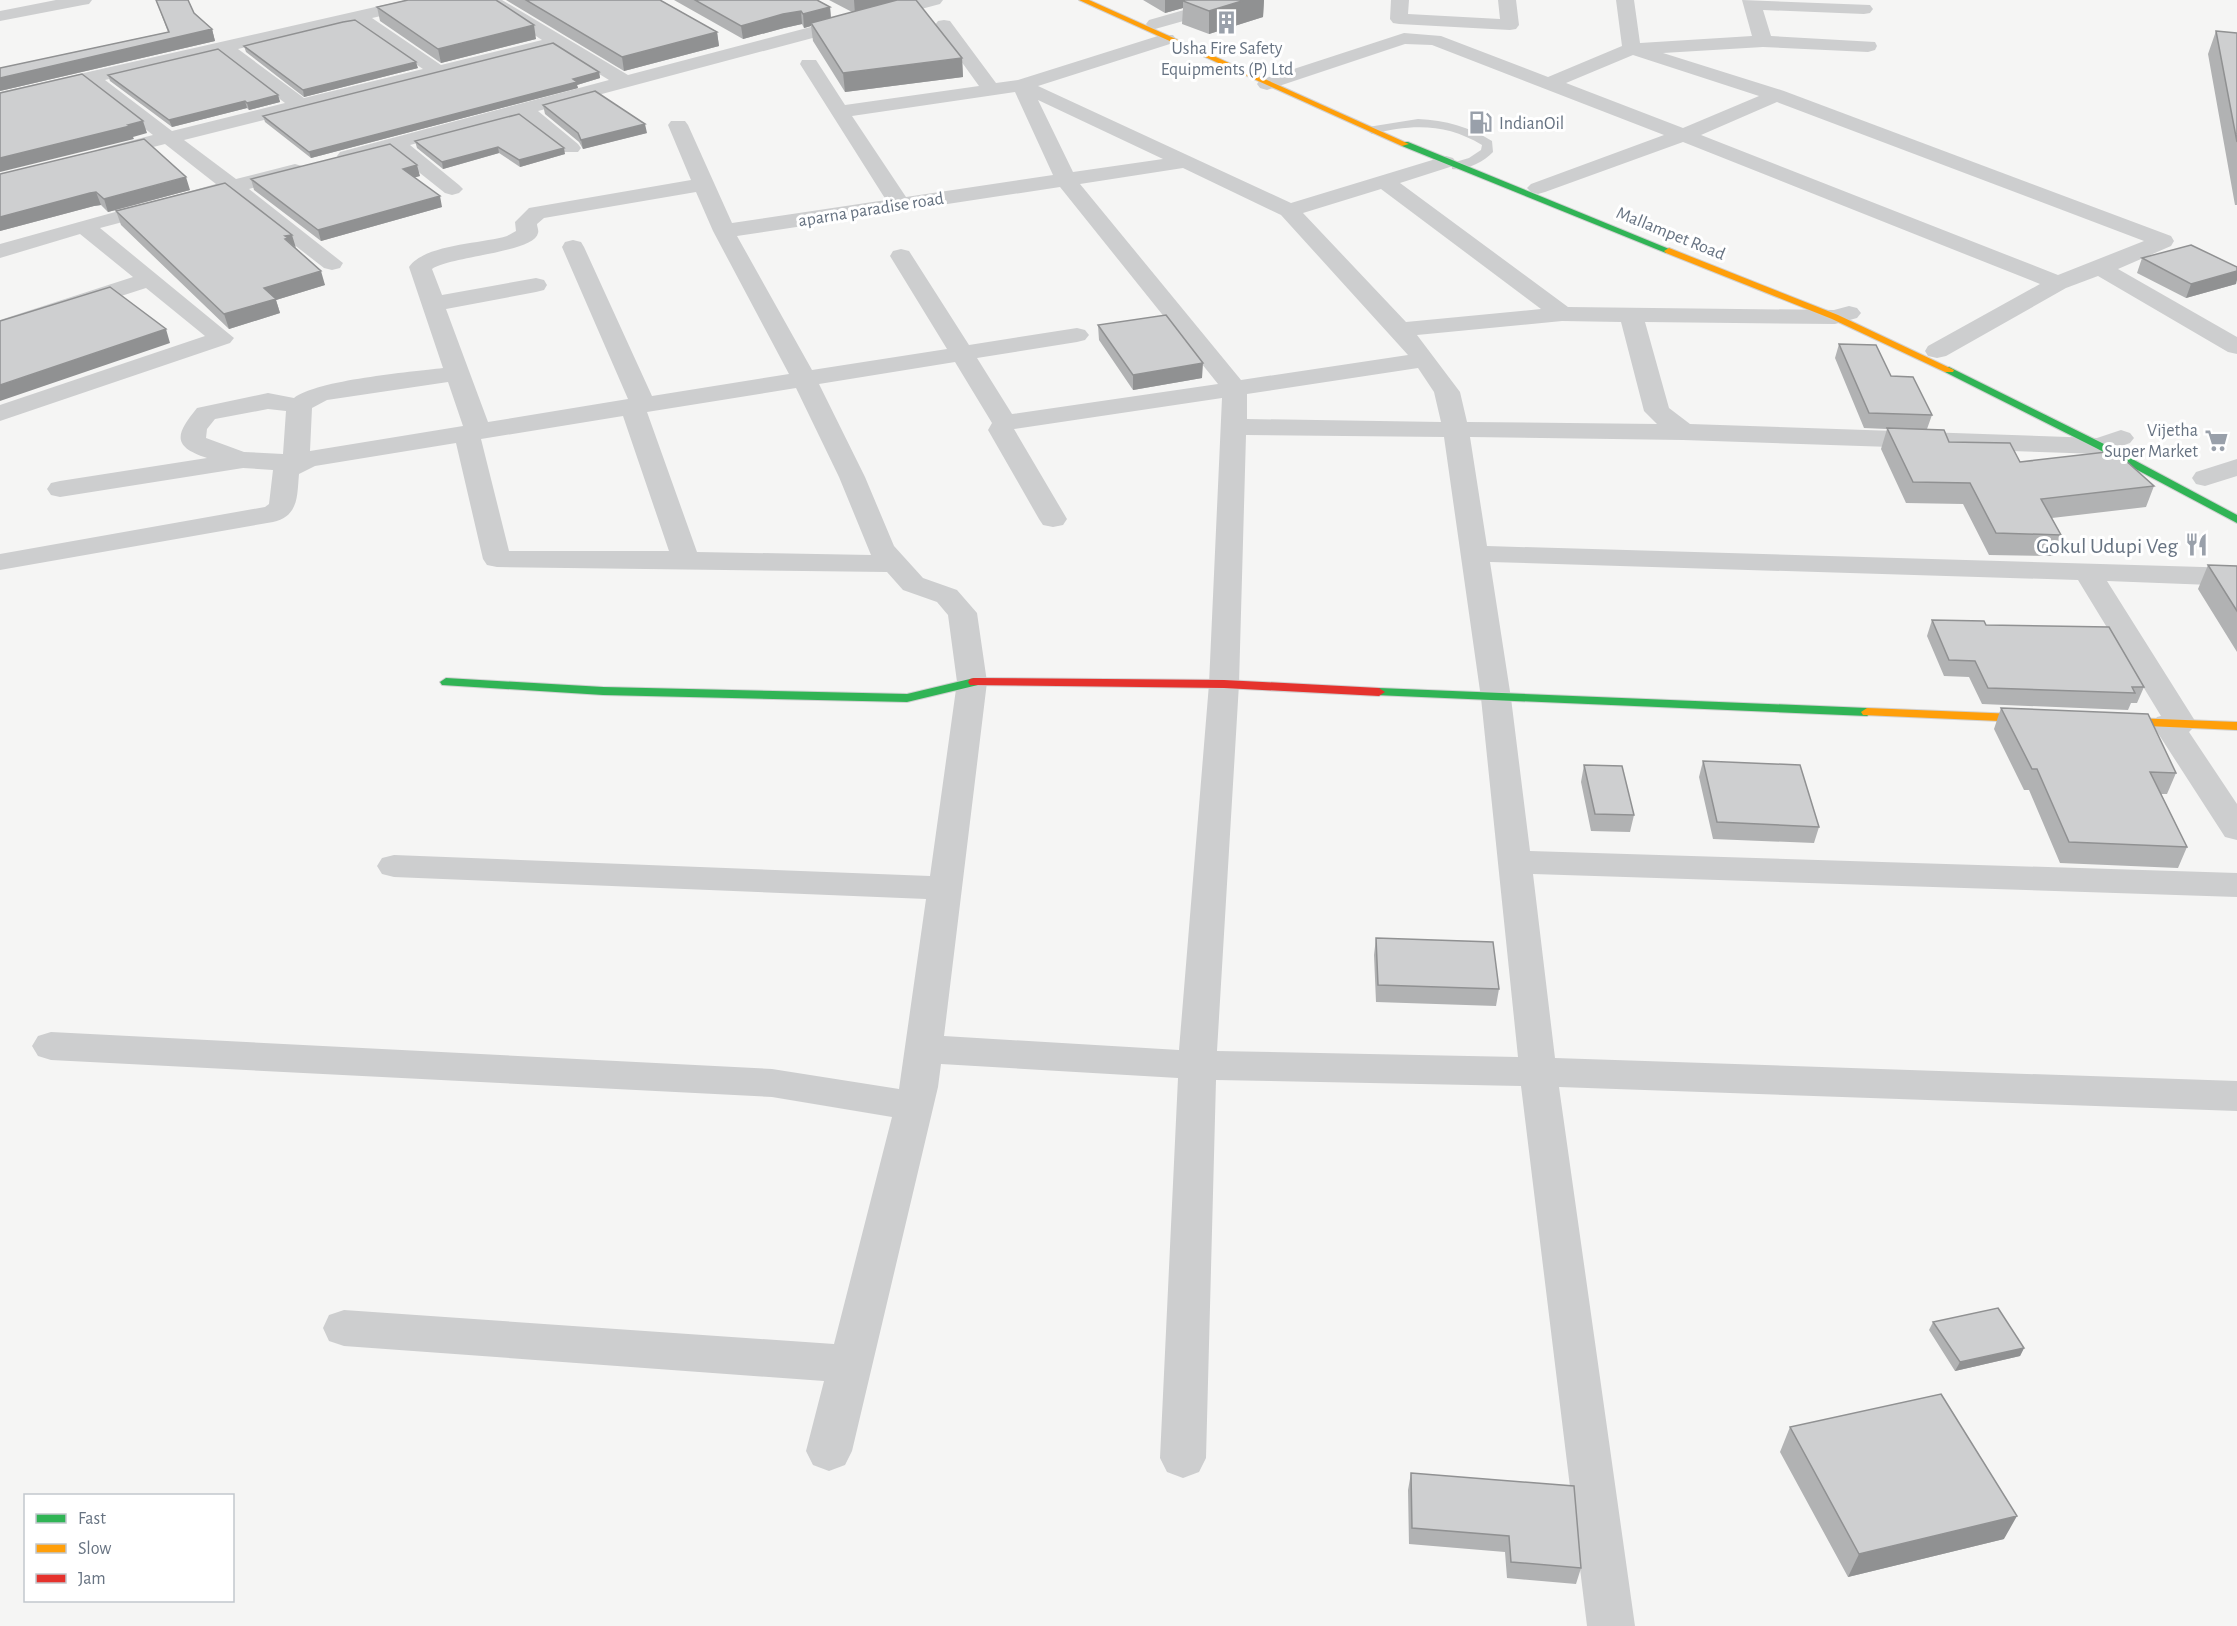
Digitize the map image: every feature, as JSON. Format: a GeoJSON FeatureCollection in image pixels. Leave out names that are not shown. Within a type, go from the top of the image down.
{"type":"FeatureCollection","features":[{"type":"Feature","properties":{"kind":"main road","name":"Mallampet Road"},"geometry":{"type":"LineString","coordinates":[[1083,0],[1274,82],[1372,130],[1451,164],[1573,213],[1937,351],[2009,385]]}},
{"type":"Feature","properties":{"kind":"main road","name":"Mallampet Road"},"geometry":{"type":"LineString","coordinates":[[1104,0],[1161,32]]}},
{"type":"Feature","properties":{"kind":"main road","name":"Mallampet Road"},"geometry":{"type":"LineString","coordinates":[[1274,82],[1388,126],[1842,315],[1925,358],[2113,439],[2237,520]]}},
{"type":"Feature","properties":{"kind":"main road"},"geometry":{"type":"LineString","coordinates":[[1573,213],[1587,208]]}},
{"type":"Feature","properties":{"kind":"main road"},"geometry":{"type":"LineString","coordinates":[[446,682],[603,690],[907,698],[972,682],[1224,684],[1496,698],[2060,720]]}},
{"type":"Feature","properties":{"kind":"main road"},"geometry":{"type":"LineString","coordinates":[[2096,721],[2237,726]]}},
{"type":"Feature","properties":{"kind":"street"},"geometry":{"type":"LineString","coordinates":[[0,16],[83,0]]}},
{"type":"Feature","properties":{"kind":"street"},"geometry":{"type":"LineString","coordinates":[[0,98],[429,0]]}},
{"type":"Feature","properties":{"kind":"street"},"geometry":{"type":"LineString","coordinates":[[490,0],[627,83]]}},
{"type":"Feature","properties":{"kind":"street"},"geometry":{"type":"LineString","coordinates":[[331,161],[934,0]]}},
{"type":"Feature","properties":{"kind":"street"},"geometry":{"type":"LineString","coordinates":[[840,112],[1021,85],[1238,0]]}},
{"type":"Feature","properties":{"kind":"street"},"geometry":{"type":"LineString","coordinates":[[1400,0],[1399,19],[1510,25],[1507,0]]}},
{"type":"Feature","properties":{"kind":"street"},"geometry":{"type":"LineString","coordinates":[[1625,0],[1632,50]]}},
{"type":"Feature","properties":{"kind":"street"},"geometry":{"type":"LineString","coordinates":[[1763,41],[1752,2],[1864,9]]}},
{"type":"Feature","properties":{"kind":"street"},"geometry":{"type":"LineString","coordinates":[[832,11],[853,22]]}},
{"type":"Feature","properties":{"kind":"street"},"geometry":{"type":"LineString","coordinates":[[357,16],[438,71]]}},
{"type":"Feature","properties":{"kind":"street"},"geometry":{"type":"LineString","coordinates":[[944,25],[991,89]]}},
{"type":"Feature","properties":{"kind":"street"},"geometry":{"type":"LineString","coordinates":[[1274,82],[1404,38],[1435,40],[2058,283]]}},
{"type":"Feature","properties":{"kind":"street"},"geometry":{"type":"LineString","coordinates":[[726,40],[746,51]]}},
{"type":"Feature","properties":{"kind":"street"},"geometry":{"type":"LineString","coordinates":[[89,158],[559,41]]}},
{"type":"Feature","properties":{"kind":"street"},"geometry":{"type":"LineString","coordinates":[[1550,83],[1632,50],[1763,41],[1868,46]]}},
{"type":"Feature","properties":{"kind":"street"},"geometry":{"type":"LineString","coordinates":[[224,47],[300,105]]}},
{"type":"Feature","properties":{"kind":"street"},"geometry":{"type":"LineString","coordinates":[[1632,50],[1777,95],[2163,242],[2058,283],[1937,351]]}},
{"type":"Feature","properties":{"kind":"street"},"geometry":{"type":"LineString","coordinates":[[809,64],[900,205]]}},
{"type":"Feature","properties":{"kind":"street"},"geometry":{"type":"LineString","coordinates":[[90,78],[332,263]]}},
{"type":"Feature","properties":{"kind":"street"},"geometry":{"type":"LineString","coordinates":[[1021,85],[1289,210],[1400,330],[1447,392],[1456,430],[1496,698],[1538,1072],[1611,1626]]}},
{"type":"Feature","properties":{"kind":"street"},"geometry":{"type":"LineString","coordinates":[[1021,85],[1066,180],[1235,389],[1224,684],[1197,1065],[1184,1458]]}},
{"type":"Feature","properties":{"kind":"street"},"geometry":{"type":"LineString","coordinates":[[1538,188],[1683,135],[1777,95]]}},
{"type":"Feature","properties":{"kind":"street"},"geometry":{"type":"LineString","coordinates":[[525,111],[571,148]]}},
{"type":"Feature","properties":{"kind":"street"},"geometry":{"type":"LineString","coordinates":[[678,125],[724,231],[804,378],[852,477],[881,549],[913,584],[947,596],[962,613],[972,682],[924,1049],[914,1106],[829,1451]]}},
{"type":"Feature","properties":{"kind":"street"},"geometry":{"type":"LineString","coordinates":[[396,144],[452,189]]}},
{"type":"Feature","properties":{"kind":"street","name":"aparna paradise road"},"geometry":{"type":"LineString","coordinates":[[724,231],[1184,162]]}},
{"type":"Feature","properties":{"kind":"street"},"geometry":{"type":"LineString","coordinates":[[1289,210],[1384,181],[1451,164]]}},
{"type":"Feature","properties":{"kind":"street"},"geometry":{"type":"LineString","coordinates":[[0,251],[84,226],[309,166]]}},
{"type":"Feature","properties":{"kind":"street"},"geometry":{"type":"LineString","coordinates":[[1384,181],[1562,314]]}},
{"type":"Feature","properties":{"kind":"street"},"geometry":{"type":"LineString","coordinates":[[704,184],[537,213],[526,222],[528,234],[512,242],[425,262],[420,267],[457,373],[472,432],[497,559],[895,564]]}},
{"type":"Feature","properties":{"kind":"street"},"geometry":{"type":"LineString","coordinates":[[0,412],[222,338],[84,226]]}},
{"type":"Feature","properties":{"kind":"street"},"geometry":{"type":"LineString","coordinates":[[573,247],[638,405],[687,560]]}},
{"type":"Feature","properties":{"kind":"street"},"geometry":{"type":"LineString","coordinates":[[901,256],[1005,423]]}},
{"type":"Feature","properties":{"kind":"street"},"geometry":{"type":"LineString","coordinates":[[2100,268],[2237,347]]}},
{"type":"Feature","properties":{"kind":"street"},"geometry":{"type":"LineString","coordinates":[[0,328],[150,279]]}},
{"type":"Feature","properties":{"kind":"street"},"geometry":{"type":"LineString","coordinates":[[433,304],[536,285]]}},
{"type":"Feature","properties":{"kind":"street"},"geometry":{"type":"LineString","coordinates":[[1400,330],[1562,314],[1842,315]]}},
{"type":"Feature","properties":{"kind":"street"},"geometry":{"type":"LineString","coordinates":[[1631,315],[1657,411],[1683,432]]}},
{"type":"Feature","properties":{"kind":"street"},"geometry":{"type":"LineString","coordinates":[[0,562],[273,514],[282,507],[286,470],[308,459],[1077,335]]}},
{"type":"Feature","properties":{"kind":"street"},"geometry":{"type":"LineString","coordinates":[[1053,519],[1000,430],[1005,423],[1425,360]]}},
{"type":"Feature","properties":{"kind":"street"},"geometry":{"type":"LineString","coordinates":[[296,463],[243,460],[212,452],[193,442],[194,429],[206,412],[268,401],[298,406],[322,393],[457,373]]}},
{"type":"Feature","properties":{"kind":"street"},"geometry":{"type":"LineString","coordinates":[[296,463],[298,406]]}},
{"type":"Feature","properties":{"kind":"street"},"geometry":{"type":"LineString","coordinates":[[1234,427],[2113,439]]}},
{"type":"Feature","properties":{"kind":"street"},"geometry":{"type":"LineString","coordinates":[[60,489],[243,460]]}},
{"type":"Feature","properties":{"kind":"street"},"geometry":{"type":"LineString","coordinates":[[1473,554],[1919,566],[2237,578]]}},
{"type":"Feature","properties":{"kind":"street"},"geometry":{"type":"LineString","coordinates":[[2088,574],[2237,829]]}},
{"type":"Feature","properties":{"kind":"street"},"geometry":{"type":"LineString","coordinates":[[1515,862],[2237,885]]}},
{"type":"Feature","properties":{"kind":"street"},"geometry":{"type":"LineString","coordinates":[[394,866],[945,888]]}},
{"type":"Feature","properties":{"kind":"street"},"geometry":{"type":"LineString","coordinates":[[51,1047],[772,1083],[914,1106]]}},
{"type":"Feature","properties":{"kind":"street"},"geometry":{"type":"LineString","coordinates":[[924,1049],[1197,1065],[1538,1072],[2237,1096]]}},
{"type":"Feature","properties":{"kind":"street"},"geometry":{"type":"LineString","coordinates":[[344,1328],[850,1364]]}},
{"type":"Feature","properties":{"kind":"lane"},"geometry":{"type":"LineString","coordinates":[[1372,130],[1421,121],[1438,122],[1473,134],[1488,144],[1487,152],[1473,161],[1451,164]]}},
{"type":"Feature","properties":{"kind":"building"},"geometry":{"type":"Polygon","coordinates":[[[156,0],[188,0],[194,13],[212,29],[0,78],[0,68],[169,32],[156,0]]]}},
{"type":"Feature","properties":{"kind":"building"},"geometry":{"type":"Polygon","coordinates":[[[408,0],[496,0],[534,25],[438,49],[377,7],[408,0]]]}},
{"type":"Feature","properties":{"kind":"building"},"geometry":{"type":"Polygon","coordinates":[[[526,0],[660,0],[717,32],[622,57],[526,0]]]}},
{"type":"Feature","properties":{"kind":"building"},"geometry":{"type":"Polygon","coordinates":[[[695,0],[817,0],[830,7],[803,14],[801,11],[783,14],[741,26],[695,0]]]}},
{"type":"Feature","properties":{"kind":"building"},"geometry":{"type":"Polygon","coordinates":[[[897,0],[916,0],[962,58],[843,73],[811,23],[897,0]]]}},
{"type":"Feature","properties":{"kind":"building"},"geometry":{"type":"Polygon","coordinates":[[[1245,0],[1209,11],[1183,1],[1245,0]]]}},
{"type":"Feature","properties":{"kind":"building"},"geometry":{"type":"Polygon","coordinates":[[[355,20],[416,62],[303,90],[244,46],[343,22],[355,20]]]}},
{"type":"Feature","properties":{"kind":"building"},"geometry":{"type":"Polygon","coordinates":[[[2216,31],[2237,33],[2237,142],[2216,31]]]}},
{"type":"Feature","properties":{"kind":"building"},"geometry":{"type":"Polygon","coordinates":[[[553,43],[599,72],[573,79],[577,82],[309,152],[263,116],[553,43]]]}},
{"type":"Feature","properties":{"kind":"building"},"geometry":{"type":"Polygon","coordinates":[[[218,49],[278,95],[169,120],[108,75],[218,49]]]}},
{"type":"Feature","properties":{"kind":"building"},"geometry":{"type":"Polygon","coordinates":[[[82,74],[143,121],[0,158],[0,93],[82,74]]]}},
{"type":"Feature","properties":{"kind":"building"},"geometry":{"type":"Polygon","coordinates":[[[595,91],[645,124],[581,140],[578,133],[543,105],[595,91]]]}},
{"type":"Feature","properties":{"kind":"building"},"geometry":{"type":"Polygon","coordinates":[[[519,114],[564,148],[519,160],[498,147],[442,162],[415,141],[519,114]]]}},
{"type":"Feature","properties":{"kind":"building"},"geometry":{"type":"Polygon","coordinates":[[[144,139],[186,177],[104,199],[96,192],[90,193],[0,217],[0,174],[144,139]]]}},
{"type":"Feature","properties":{"kind":"building"},"geometry":{"type":"Polygon","coordinates":[[[390,144],[417,165],[403,169],[440,196],[318,230],[251,179],[390,144]]]}},
{"type":"Feature","properties":{"kind":"building"},"geometry":{"type":"Polygon","coordinates":[[[225,183],[292,235],[285,236],[288,238],[285,239],[321,271],[264,288],[276,299],[224,314],[116,211],[225,183]]]}},
{"type":"Feature","properties":{"kind":"building"},"geometry":{"type":"Polygon","coordinates":[[[2191,245],[2237,267],[2237,271],[2191,284],[2142,258],[2191,245]]]}},
{"type":"Feature","properties":{"kind":"building"},"geometry":{"type":"Polygon","coordinates":[[[110,287],[166,329],[0,385],[0,321],[110,287]]]}},
{"type":"Feature","properties":{"kind":"building"},"geometry":{"type":"Polygon","coordinates":[[[1166,315],[1203,363],[1133,375],[1098,325],[1166,315]]]}},
{"type":"Feature","properties":{"kind":"building"},"geometry":{"type":"Polygon","coordinates":[[[1839,344],[1876,345],[1891,376],[1913,377],[1932,415],[1869,413],[1839,344]]]}},
{"type":"Feature","properties":{"kind":"building"},"geometry":{"type":"Polygon","coordinates":[[[1887,428],[1944,430],[1949,442],[2010,443],[2020,462],[2115,451],[2154,486],[2041,499],[2061,535],[1996,533],[1970,483],[1913,482],[1887,428]]]}},
{"type":"Feature","properties":{"kind":"building"},"geometry":{"type":"Polygon","coordinates":[[[2208,565],[2237,566],[2237,611],[2208,565]]]}},
{"type":"Feature","properties":{"kind":"building"},"geometry":{"type":"Polygon","coordinates":[[[1932,620],[1984,621],[1986,625],[2109,627],[2144,687],[2132,687],[2135,693],[1988,688],[1975,661],[1949,660],[1932,620]]]}},
{"type":"Feature","properties":{"kind":"building"},"geometry":{"type":"Polygon","coordinates":[[[2001,708],[2148,714],[2176,773],[2150,772],[2187,847],[2069,842],[2037,769],[2032,769],[2001,708]]]}},
{"type":"Feature","properties":{"kind":"building"},"geometry":{"type":"Polygon","coordinates":[[[1703,761],[1800,765],[1819,827],[1717,822],[1703,761]]]}},
{"type":"Feature","properties":{"kind":"building"},"geometry":{"type":"Polygon","coordinates":[[[1584,765],[1622,766],[1634,815],[1595,814],[1584,765]]]}},
{"type":"Feature","properties":{"kind":"building"},"geometry":{"type":"Polygon","coordinates":[[[1376,938],[1493,942],[1499,989],[1378,985],[1376,938]]]}},
{"type":"Feature","properties":{"kind":"building"},"geometry":{"type":"Polygon","coordinates":[[[1998,1308],[2024,1348],[1960,1362],[1933,1322],[1998,1308]]]}},
{"type":"Feature","properties":{"kind":"building"},"geometry":{"type":"Polygon","coordinates":[[[1941,1394],[2017,1516],[1859,1554],[1790,1427],[1941,1394]]]}},
{"type":"Feature","properties":{"kind":"building"},"geometry":{"type":"Polygon","coordinates":[[[1411,1473],[1574,1486],[1581,1568],[1511,1562],[1509,1536],[1412,1528],[1411,1473]]]}},
{"type":"Feature","properties":{"kind":"traffic: fast"},"geometry":{"type":"LineString","coordinates":[[1405,144],[1669,251]]}},
{"type":"Feature","properties":{"kind":"traffic: fast"},"geometry":{"type":"LineString","coordinates":[[1949,370],[2100,446],[2237,520]]}},
{"type":"Feature","properties":{"kind":"traffic: fast"},"geometry":{"type":"LineString","coordinates":[[446,682],[603,691],[907,698],[974,682]]}},
{"type":"Feature","properties":{"kind":"traffic: fast"},"geometry":{"type":"LineString","coordinates":[[1379,692],[1867,712]]}},
{"type":"Feature","properties":{"kind":"traffic: slow"},"geometry":{"type":"LineString","coordinates":[[1083,0],[1405,144]]}},
{"type":"Feature","properties":{"kind":"traffic: slow"},"geometry":{"type":"LineString","coordinates":[[1669,251],[1835,317],[1949,370]]}},
{"type":"Feature","properties":{"kind":"traffic: slow"},"geometry":{"type":"LineString","coordinates":[[1867,712],[2043,719]]}},
{"type":"Feature","properties":{"kind":"traffic: slow"},"geometry":{"type":"LineString","coordinates":[[2107,721],[2237,726]]}},
{"type":"Feature","properties":{"kind":"traffic: jam"},"geometry":{"type":"LineString","coordinates":[[974,682],[1224,684],[1379,692]]}},
{"type":"Feature","properties":{"kind":"place","name":"Usha Fire Safety Equipments (P) Ltd"},"geometry":{"type":"Point","coordinates":[1227,22]}},
{"type":"Feature","properties":{"kind":"place","name":"IndianOil"},"geometry":{"type":"Point","coordinates":[1481,123]}},
{"type":"Feature","properties":{"kind":"place","name":"Vijetha Super Market"},"geometry":{"type":"Point","coordinates":[2216,440]}},
{"type":"Feature","properties":{"kind":"place","name":"Gokul Udupi Veg"},"geometry":{"type":"Point","coordinates":[2196,545]}}]}
